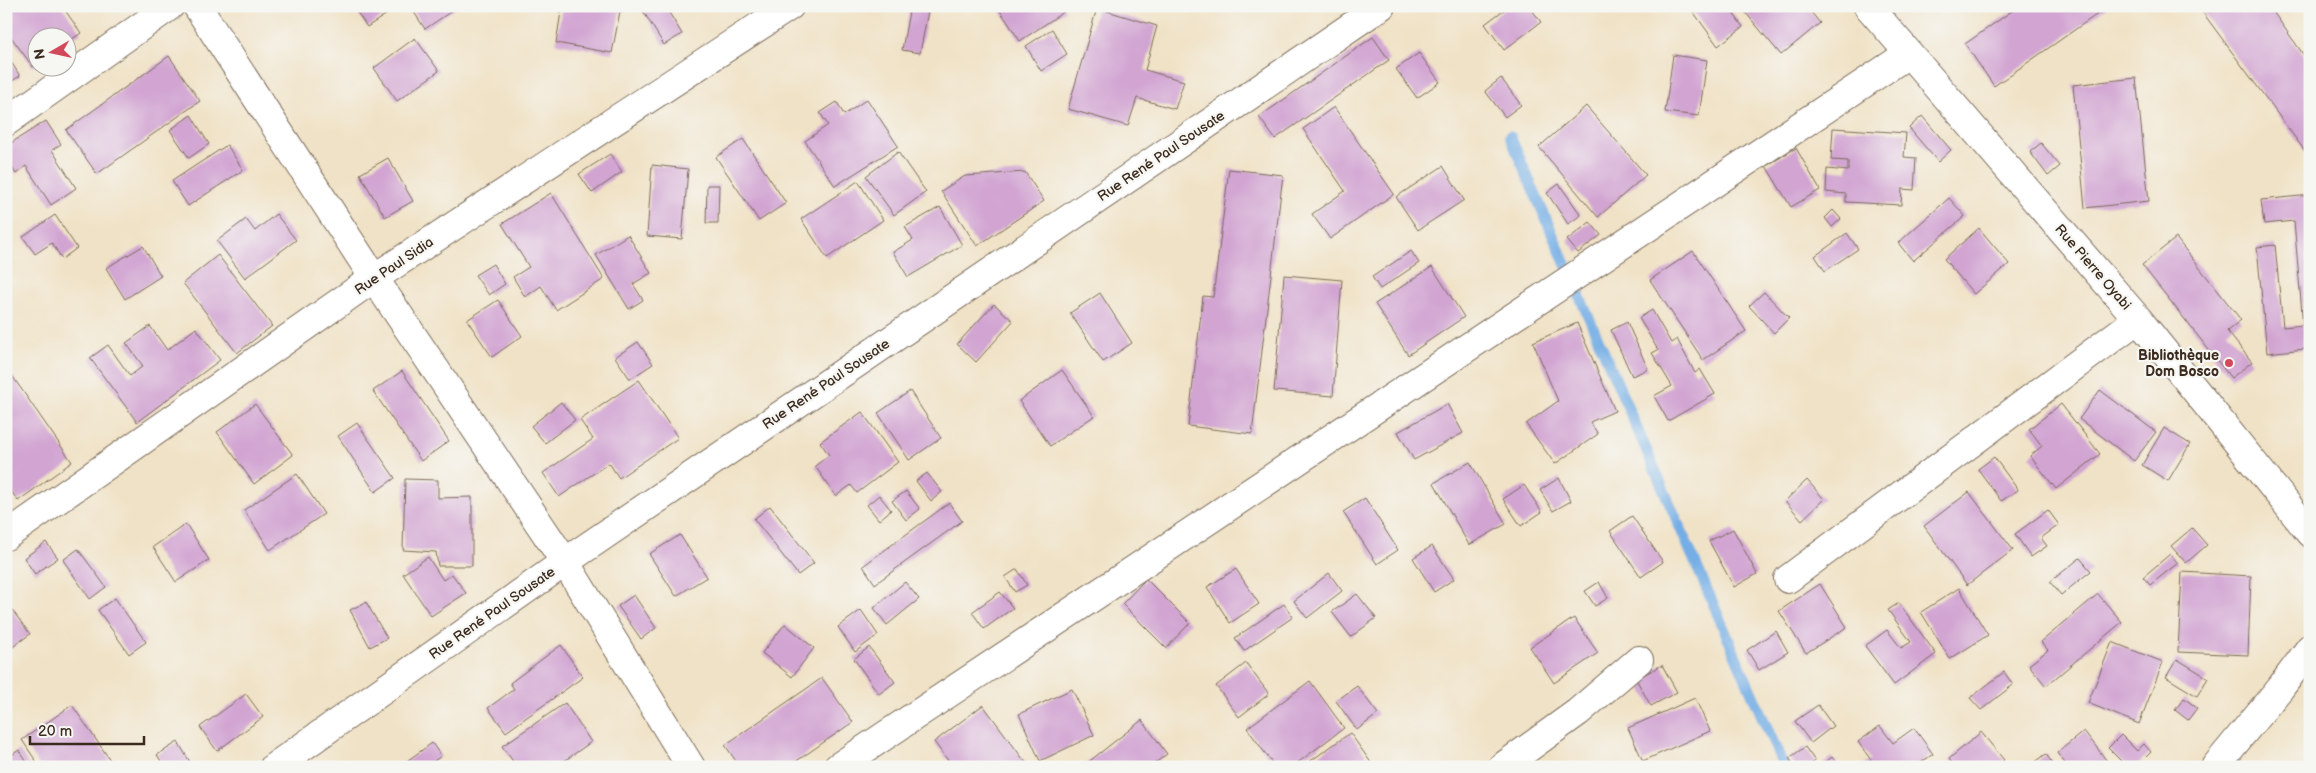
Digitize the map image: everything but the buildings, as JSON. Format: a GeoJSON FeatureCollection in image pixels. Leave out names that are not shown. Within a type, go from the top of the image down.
{"type":"FeatureCollection","features":[{"type":"Feature","properties":{"kind":"street"},"geometry":{"type":"LineString","coordinates":[[6,122],[170,6]]}},
{"type":"Feature","properties":{"kind":"street"},"geometry":{"type":"LineString","coordinates":[[198,6],[374,278],[565,562],[691,767]]}},
{"type":"Feature","properties":{"kind":"street","name":"Rue Paul Sidia"},"geometry":{"type":"LineString","coordinates":[[6,536],[374,278],[790,6]]}},
{"type":"Feature","properties":{"kind":"street","name":"Rue René Paul Sousate"},"geometry":{"type":"LineString","coordinates":[[274,767],[565,562],[1381,6]]}},
{"type":"Feature","properties":{"kind":"street","name":"Rue Pierre Oyabi"},"geometry":{"type":"LineString","coordinates":[[1868,6],[2138,319],[2310,533]]}},
{"type":"Feature","properties":{"kind":"street"},"geometry":{"type":"LineString","coordinates":[[838,767],[1908,54]]}},
{"type":"Feature","properties":{"kind":"street"},"geometry":{"type":"LineString","coordinates":[[1788,579],[2138,319]]}},
{"type":"Feature","properties":{"kind":"street"},"geometry":{"type":"LineString","coordinates":[[2216,767],[2282,687],[2310,648]]}},
{"type":"Feature","properties":{"kind":"street"},"geometry":{"type":"LineString","coordinates":[[1502,767],[1578,712],[1640,660]]}},
{"type":"Feature","properties":{"kind":"waterway"},"geometry":{"type":"LineString","coordinates":[[1510,136],[1784,767]]}},
{"type":"Feature","properties":{"kind":"place","name":"Bibliothèque Dom Bosco"},"geometry":{"type":"Point","coordinates":[2229,363]}}]}
